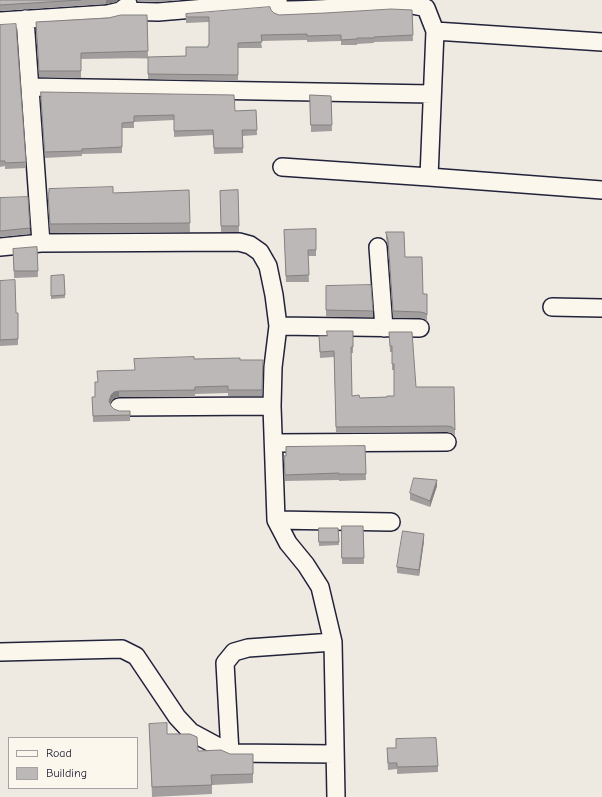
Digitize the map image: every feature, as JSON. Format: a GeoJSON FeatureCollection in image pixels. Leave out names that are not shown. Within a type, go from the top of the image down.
{"type":"FeatureCollection","features":[{"type":"Feature","properties":{"kind":"street"},"geometry":{"type":"LineString","coordinates":[[0,21],[107,14],[125,6],[158,12],[278,1],[279,10],[396,4],[417,5],[426,8],[435,31],[429,177]]}},
{"type":"Feature","properties":{"kind":"street"},"geometry":{"type":"LineString","coordinates":[[25,19],[40,243]]}},
{"type":"Feature","properties":{"kind":"street"},"geometry":{"type":"LineString","coordinates":[[435,31],[602,42]]}},
{"type":"Feature","properties":{"kind":"street"},"geometry":{"type":"LineString","coordinates":[[30,87],[432,94]]}},
{"type":"Feature","properties":{"kind":"street"},"geometry":{"type":"LineString","coordinates":[[282,167],[602,190]]}},
{"type":"Feature","properties":{"kind":"street"},"geometry":{"type":"LineString","coordinates":[[0,247],[40,243],[239,242],[250,244],[260,252],[268,266],[278,326],[273,367],[272,406],[276,520],[288,543],[306,565],[320,587],[333,642],[336,797]]}},
{"type":"Feature","properties":{"kind":"street"},"geometry":{"type":"LineString","coordinates":[[378,247],[384,328]]}},
{"type":"Feature","properties":{"kind":"street"},"geometry":{"type":"LineString","coordinates":[[552,307],[602,308]]}},
{"type":"Feature","properties":{"kind":"street"},"geometry":{"type":"LineString","coordinates":[[278,326],[420,328]]}},
{"type":"Feature","properties":{"kind":"street"},"geometry":{"type":"LineString","coordinates":[[119,407],[272,406]]}},
{"type":"Feature","properties":{"kind":"street"},"geometry":{"type":"LineString","coordinates":[[274,443],[446,442]]}},
{"type":"Feature","properties":{"kind":"street"},"geometry":{"type":"LineString","coordinates":[[276,520],[390,522]]}},
{"type":"Feature","properties":{"kind":"street"},"geometry":{"type":"LineString","coordinates":[[230,753],[225,663],[234,652],[248,648],[333,642]]}},
{"type":"Feature","properties":{"kind":"street"},"geometry":{"type":"LineString","coordinates":[[0,652],[122,649],[136,656],[177,717],[191,732],[230,753],[335,754]]}},
{"type":"Feature","properties":{"kind":"building"},"geometry":{"type":"Polygon","coordinates":[[[0,0],[81,0],[0,5],[0,0]]]}},
{"type":"Feature","properties":{"kind":"building"},"geometry":{"type":"Polygon","coordinates":[[[270,7],[274,13],[279,15],[391,9],[412,10],[413,35],[341,40],[341,35],[261,35],[262,42],[238,43],[238,75],[148,74],[148,57],[186,56],[186,47],[208,47],[209,17],[186,17],[186,14],[270,7]]]}},
{"type":"Feature","properties":{"kind":"building"},"geometry":{"type":"Polygon","coordinates":[[[121,15],[147,15],[148,51],[81,53],[81,71],[39,71],[36,22],[108,18],[121,15]]]}},
{"type":"Feature","properties":{"kind":"building"},"geometry":{"type":"Polygon","coordinates":[[[16,24],[26,162],[5,163],[5,161],[0,161],[0,25],[16,24]]]}},
{"type":"Feature","properties":{"kind":"building"},"geometry":{"type":"Polygon","coordinates":[[[41,92],[234,95],[235,111],[256,110],[257,130],[242,130],[243,148],[214,148],[213,130],[174,131],[174,115],[134,116],[134,122],[122,123],[122,147],[82,149],[82,151],[45,152],[41,92]]]}},
{"type":"Feature","properties":{"kind":"building"},"geometry":{"type":"Polygon","coordinates":[[[310,95],[331,96],[332,125],[311,125],[310,95]]]}},
{"type":"Feature","properties":{"kind":"building"},"geometry":{"type":"Polygon","coordinates":[[[113,187],[113,193],[189,190],[190,223],[50,224],[49,189],[113,187]]]}},
{"type":"Feature","properties":{"kind":"building"},"geometry":{"type":"Polygon","coordinates":[[[238,190],[239,226],[221,226],[220,191],[238,190]]]}},
{"type":"Feature","properties":{"kind":"building"},"geometry":{"type":"Polygon","coordinates":[[[28,197],[30,228],[0,231],[0,198],[28,197]]]}},
{"type":"Feature","properties":{"kind":"building"},"geometry":{"type":"Polygon","coordinates":[[[316,229],[316,250],[308,250],[309,275],[286,276],[284,230],[316,229]]]}},
{"type":"Feature","properties":{"kind":"building"},"geometry":{"type":"Polygon","coordinates":[[[386,232],[404,232],[405,257],[422,257],[423,294],[427,294],[427,315],[420,312],[393,311],[388,240],[386,232]]]}},
{"type":"Feature","properties":{"kind":"building"},"geometry":{"type":"Polygon","coordinates":[[[37,247],[38,271],[14,271],[13,249],[37,247]]]}},
{"type":"Feature","properties":{"kind":"building"},"geometry":{"type":"Polygon","coordinates":[[[64,275],[65,295],[51,296],[51,276],[64,275]]]}},
{"type":"Feature","properties":{"kind":"building"},"geometry":{"type":"Polygon","coordinates":[[[15,280],[16,313],[18,313],[18,339],[0,340],[0,281],[15,280]]]}},
{"type":"Feature","properties":{"kind":"building"},"geometry":{"type":"Polygon","coordinates":[[[371,285],[373,311],[326,310],[326,286],[371,285]]]}},
{"type":"Feature","properties":{"kind":"building"},"geometry":{"type":"Polygon","coordinates":[[[327,331],[353,331],[353,347],[351,347],[352,396],[359,395],[360,398],[394,396],[394,364],[392,364],[392,346],[390,346],[389,332],[412,332],[416,387],[454,387],[455,430],[452,427],[447,426],[336,427],[334,351],[320,352],[319,336],[327,336],[327,331]]]}},
{"type":"Feature","properties":{"kind":"building"},"geometry":{"type":"Polygon","coordinates":[[[194,357],[194,359],[240,358],[240,360],[263,360],[262,390],[228,390],[228,386],[195,387],[195,390],[119,391],[114,392],[111,395],[109,401],[111,406],[119,411],[130,411],[130,415],[93,416],[92,397],[95,397],[95,382],[98,382],[97,371],[135,370],[134,359],[194,357]]]}},
{"type":"Feature","properties":{"kind":"building"},"geometry":{"type":"Polygon","coordinates":[[[365,446],[366,474],[339,473],[285,475],[284,456],[286,456],[286,447],[365,446]]]}},
{"type":"Feature","properties":{"kind":"building"},"geometry":{"type":"Polygon","coordinates":[[[414,478],[437,480],[430,501],[410,493],[414,478]]]}},
{"type":"Feature","properties":{"kind":"building"},"geometry":{"type":"Polygon","coordinates":[[[342,526],[363,526],[364,558],[342,558],[342,526]]]}},
{"type":"Feature","properties":{"kind":"building"},"geometry":{"type":"Polygon","coordinates":[[[319,528],[338,528],[339,542],[319,542],[319,528]]]}},
{"type":"Feature","properties":{"kind":"building"},"geometry":{"type":"Polygon","coordinates":[[[403,531],[424,534],[419,570],[397,567],[403,531]]]}},
{"type":"Feature","properties":{"kind":"building"},"geometry":{"type":"Polygon","coordinates":[[[167,723],[167,734],[190,734],[197,737],[198,751],[221,750],[230,754],[253,754],[253,774],[211,775],[212,785],[152,787],[149,724],[167,723]]]}},
{"type":"Feature","properties":{"kind":"building"},"geometry":{"type":"Polygon","coordinates":[[[436,738],[438,766],[397,767],[397,763],[388,763],[387,748],[396,748],[396,739],[436,738]]]}}]}
